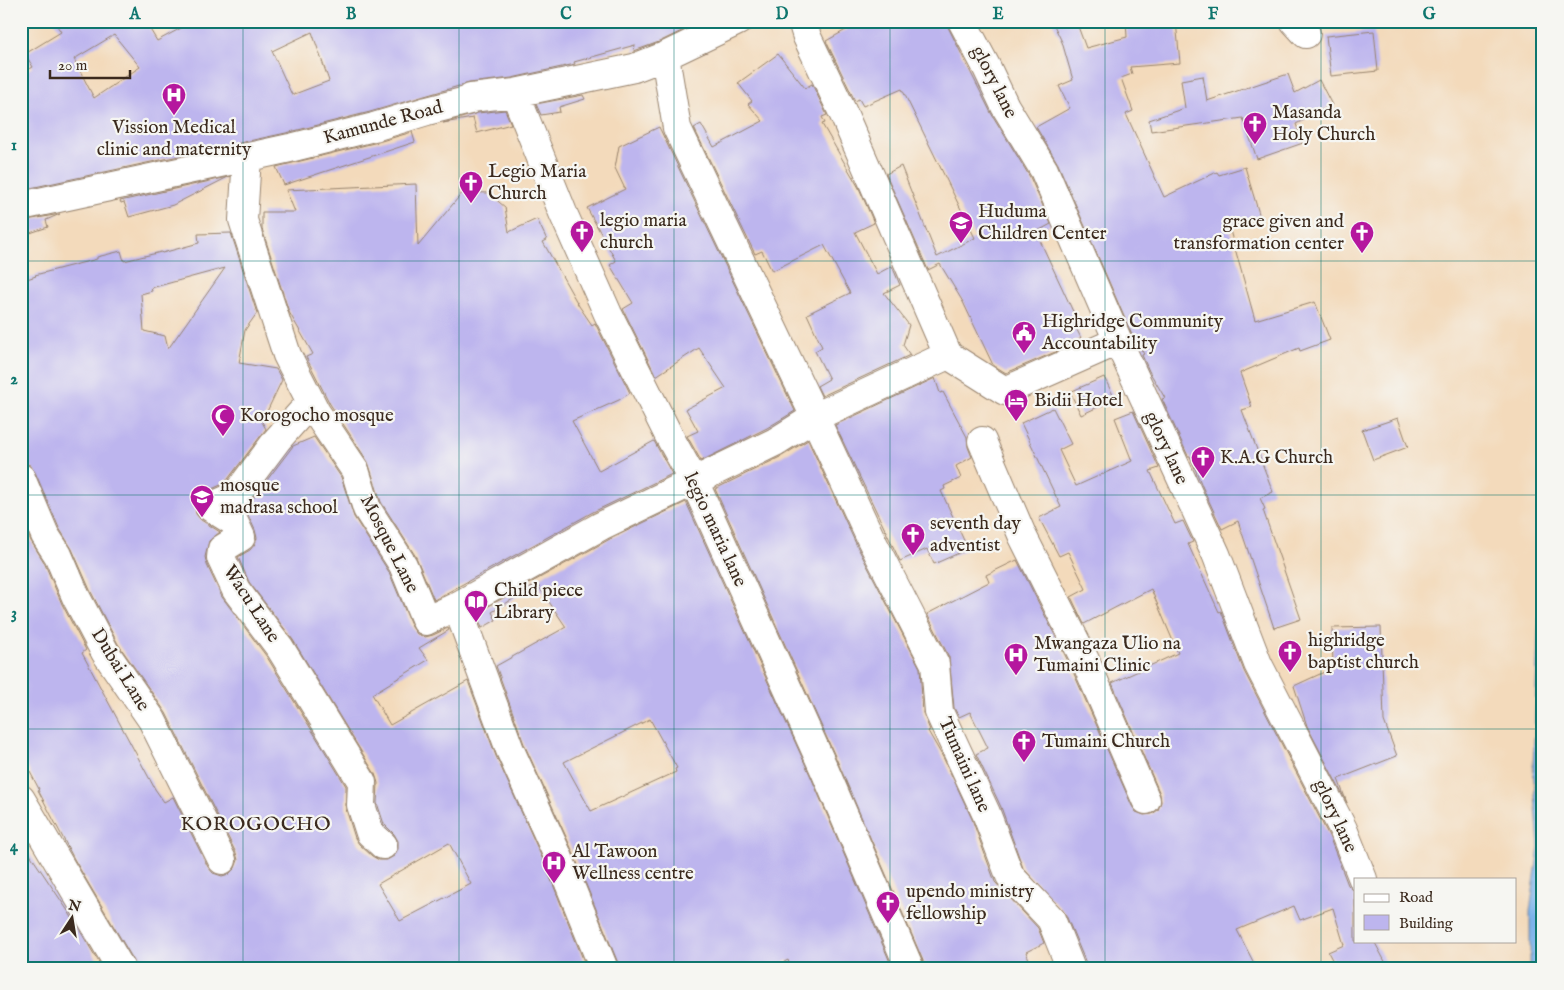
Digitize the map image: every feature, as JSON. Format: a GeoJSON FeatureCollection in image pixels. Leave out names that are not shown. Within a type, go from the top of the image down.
{"type":"FeatureCollection","features":[{"type":"Feature","properties":{"kind":"street","name":"Kamunde Road"},"geometry":{"type":"LineString","coordinates":[[21,206],[247,157],[374,127],[472,98],[516,93],[634,68],[665,56],[738,21]]}},
{"type":"Feature","properties":{"kind":"street"},"geometry":{"type":"LineString","coordinates":[[802,21],[807,37],[848,123],[948,355],[1006,391],[1118,341]]}},
{"type":"Feature","properties":{"kind":"street","name":"glory lane"},"geometry":{"type":"LineString","coordinates":[[962,21],[1005,106],[1044,170],[1118,341],[1216,554],[1258,664],[1343,829],[1363,878]]}},
{"type":"Feature","properties":{"kind":"street","name":"Tumaini lane"},"geometry":{"type":"LineString","coordinates":[[665,56],[677,128],[871,539],[935,664],[939,712],[986,813],[1010,876],[1051,919],[1071,969]]}},
{"type":"Feature","properties":{"kind":"street","name":"legio maria lane"},"geometry":{"type":"LineString","coordinates":[[516,93],[563,212],[608,314],[668,434],[694,481],[825,771],[910,969]]}},
{"type":"Feature","properties":{"kind":"street","name":"Mosque Lane"},"geometry":{"type":"LineString","coordinates":[[247,157],[243,220],[287,355],[316,412],[355,470],[367,510],[403,565],[426,621],[457,606]]}},
{"type":"Feature","properties":{"kind":"street"},"geometry":{"type":"LineString","coordinates":[[604,969],[558,856],[510,750],[457,606],[602,526],[775,442],[814,417],[948,355]]}},
{"type":"Feature","properties":{"kind":"street","name":"Wacu Lane"},"geometry":{"type":"LineString","coordinates":[[316,412],[300,414],[276,440],[235,496],[210,507],[234,522],[241,537],[222,549],[221,558],[226,571],[236,590],[285,656],[362,782],[361,805],[370,833],[383,845]]}},
{"type":"Feature","properties":{"kind":"street"},"geometry":{"type":"LineString","coordinates":[[982,442],[1023,537],[1086,660],[1146,800]]}},
{"type":"Feature","properties":{"kind":"street","name":"Dubai Lane"},"geometry":{"type":"LineString","coordinates":[[21,478],[45,535],[58,555],[76,597],[105,652],[152,720],[222,860]]}},
{"type":"Feature","properties":{"kind":"street"},"geometry":{"type":"LineString","coordinates":[[21,799],[121,969]]}},
{"type":"Feature","properties":{"kind":"water"},"geometry":{"type":"Polygon","coordinates":[[[1543,559],[1543,969],[1530,969],[1530,911],[1539,847],[1533,767],[1540,586],[1543,559]]]}},
{"type":"Feature","properties":{"kind":"building"},"geometry":{"type":"Polygon","coordinates":[[[54,21],[145,21],[157,41],[194,21],[696,21],[696,24],[659,42],[634,51],[635,45],[574,62],[575,64],[512,78],[469,83],[370,112],[286,133],[21,190],[21,74],[33,67],[25,54],[61,32],[54,21]],[[312,32],[272,51],[292,95],[329,81],[312,32]],[[114,35],[74,59],[94,98],[140,67],[114,35]]]}},
{"type":"Feature","properties":{"kind":"building"},"geometry":{"type":"Polygon","coordinates":[[[862,21],[945,21],[991,113],[1030,177],[1051,224],[1036,232],[1077,320],[1073,322],[1081,338],[1066,345],[1067,347],[1006,373],[993,365],[963,302],[940,264],[928,270],[886,174],[901,166],[937,257],[975,238],[902,89],[863,106],[859,99],[855,101],[826,41],[862,21]]]}},
{"type":"Feature","properties":{"kind":"building"},"geometry":{"type":"Polygon","coordinates":[[[1052,21],[1076,21],[1086,48],[1127,37],[1126,21],[1176,21],[1180,63],[1130,67],[1132,74],[1121,78],[1133,111],[1126,114],[1164,197],[1217,172],[1219,175],[1245,167],[1260,217],[1229,227],[1255,320],[1315,302],[1330,340],[1300,351],[1299,348],[1240,373],[1252,407],[1242,410],[1273,492],[1260,498],[1301,619],[1274,628],[1238,521],[1222,529],[1190,456],[1188,456],[1162,399],[1165,398],[1149,371],[1142,355],[1144,354],[1132,335],[1058,164],[1036,127],[1070,108],[1059,86],[1073,80],[1062,42],[1052,21]]]}},
{"type":"Feature","properties":{"kind":"building"},"geometry":{"type":"Polygon","coordinates":[[[1374,31],[1378,71],[1331,76],[1326,36],[1374,31]]]}},
{"type":"Feature","properties":{"kind":"building"},"geometry":{"type":"Polygon","coordinates":[[[778,54],[805,88],[812,84],[827,115],[822,117],[825,123],[822,124],[859,188],[874,223],[855,232],[877,274],[892,266],[900,285],[884,293],[909,325],[903,345],[910,355],[822,396],[817,386],[829,379],[815,351],[822,347],[807,314],[850,293],[824,245],[772,271],[762,251],[755,254],[694,128],[701,124],[714,147],[763,121],[748,104],[752,101],[738,83],[778,54]]]}},
{"type":"Feature","properties":{"kind":"building"},"geometry":{"type":"Polygon","coordinates":[[[1288,74],[1295,93],[1319,80],[1332,105],[1296,124],[1303,143],[1257,159],[1243,118],[1151,131],[1149,120],[1185,108],[1181,80],[1203,76],[1207,101],[1288,74]]]}},
{"type":"Feature","properties":{"kind":"building"},"geometry":{"type":"Polygon","coordinates":[[[583,95],[585,99],[559,107],[560,112],[541,115],[536,104],[583,95]]]}},
{"type":"Feature","properties":{"kind":"building"},"geometry":{"type":"Polygon","coordinates":[[[505,110],[511,124],[477,133],[473,118],[443,123],[478,113],[505,110]]]}},
{"type":"Feature","properties":{"kind":"building"},"geometry":{"type":"Polygon","coordinates":[[[659,127],[795,411],[767,428],[701,461],[687,436],[698,431],[686,409],[726,388],[699,348],[656,376],[623,309],[633,303],[610,265],[616,261],[587,208],[625,189],[615,168],[619,146],[659,127]]]}},
{"type":"Feature","properties":{"kind":"building"},"geometry":{"type":"Polygon","coordinates":[[[412,132],[415,142],[284,185],[276,167],[378,142],[412,132]]]}},
{"type":"Feature","properties":{"kind":"building"},"geometry":{"type":"Polygon","coordinates":[[[228,177],[173,205],[129,217],[124,202],[121,203],[120,201],[228,177]]]}},
{"type":"Feature","properties":{"kind":"building"},"geometry":{"type":"Polygon","coordinates":[[[416,184],[418,246],[463,192],[488,193],[505,207],[509,232],[537,219],[547,240],[543,242],[579,306],[592,325],[595,323],[630,393],[619,400],[572,421],[599,471],[654,441],[672,474],[593,512],[434,600],[416,557],[381,502],[368,462],[330,404],[306,357],[313,354],[289,312],[262,229],[262,212],[295,212],[286,190],[416,184]]]}},
{"type":"Feature","properties":{"kind":"building"},"geometry":{"type":"Polygon","coordinates":[[[60,214],[46,220],[48,227],[21,236],[21,221],[60,214]]]}},
{"type":"Feature","properties":{"kind":"building"},"geometry":{"type":"Polygon","coordinates":[[[231,233],[257,313],[245,330],[239,363],[276,369],[282,380],[262,422],[266,429],[225,483],[203,493],[195,505],[196,514],[201,520],[220,532],[209,541],[205,557],[222,597],[267,657],[346,786],[346,809],[355,838],[372,856],[379,860],[387,860],[394,856],[398,849],[398,841],[384,824],[377,803],[378,783],[375,774],[293,640],[249,582],[238,557],[250,550],[257,538],[248,515],[243,509],[293,446],[314,437],[341,477],[354,517],[389,572],[412,627],[417,634],[425,637],[448,628],[449,630],[419,648],[428,660],[372,694],[390,725],[468,681],[496,756],[544,862],[587,969],[137,969],[74,859],[21,755],[21,519],[86,650],[82,653],[155,789],[164,802],[173,797],[208,867],[213,873],[222,876],[229,874],[235,868],[238,860],[166,713],[118,644],[90,590],[72,549],[59,528],[35,472],[30,465],[21,463],[21,281],[35,275],[121,251],[124,261],[162,253],[199,243],[198,234],[231,233]],[[225,268],[151,288],[152,291],[141,294],[144,331],[165,336],[168,349],[225,268]],[[449,843],[378,884],[400,921],[471,884],[449,843]]]}},
{"type":"Feature","properties":{"kind":"building"},"geometry":{"type":"Polygon","coordinates":[[[1104,377],[1115,399],[1081,415],[1070,392],[1104,377]]]}},
{"type":"Feature","properties":{"kind":"building"},"geometry":{"type":"Polygon","coordinates":[[[935,378],[940,393],[943,392],[967,437],[972,457],[956,466],[961,478],[944,486],[945,489],[941,491],[968,549],[934,564],[927,549],[900,561],[835,425],[935,378]]]}},
{"type":"Feature","properties":{"kind":"building"},"geometry":{"type":"Polygon","coordinates":[[[1053,408],[1071,444],[1059,450],[1076,486],[1132,461],[1115,418],[1133,411],[1159,468],[1150,471],[1175,524],[1183,521],[1193,542],[1188,544],[1219,612],[1221,611],[1244,671],[1329,836],[1348,885],[1354,891],[1354,942],[1375,942],[1389,969],[1337,969],[1328,952],[1344,945],[1333,908],[1300,920],[1294,906],[1237,930],[1257,969],[1086,969],[1086,963],[1065,913],[1023,868],[1001,807],[976,754],[988,748],[970,712],[959,717],[954,708],[949,657],[927,614],[989,582],[986,575],[1017,560],[1071,667],[1132,806],[1136,812],[1144,815],[1152,814],[1158,810],[1161,802],[1160,794],[1112,683],[1178,653],[1151,589],[1084,624],[1071,597],[1086,589],[1068,552],[1059,556],[1039,518],[1061,507],[1021,423],[1053,408]]]}},
{"type":"Feature","properties":{"kind":"building"},"geometry":{"type":"Polygon","coordinates":[[[1398,418],[1408,447],[1373,460],[1362,430],[1398,418]]]}},
{"type":"Feature","properties":{"kind":"building"},"geometry":{"type":"Polygon","coordinates":[[[808,440],[857,546],[920,668],[923,713],[930,730],[928,731],[944,759],[972,819],[995,882],[1038,928],[1044,943],[1026,952],[1033,969],[925,969],[839,765],[715,489],[782,456],[808,440]]]}},
{"type":"Feature","properties":{"kind":"building"},"geometry":{"type":"Polygon","coordinates":[[[686,502],[811,777],[893,969],[791,969],[788,960],[771,969],[619,969],[572,850],[524,744],[496,666],[566,627],[537,584],[492,612],[496,620],[482,628],[476,613],[608,540],[686,502]],[[650,719],[564,762],[591,811],[676,772],[675,769],[677,768],[650,719]]]}},
{"type":"Feature","properties":{"kind":"building"},"geometry":{"type":"Polygon","coordinates":[[[1381,627],[1384,721],[1397,756],[1338,779],[1347,803],[1307,726],[1294,686],[1333,668],[1332,628],[1381,627]]]}},
{"type":"Feature","properties":{"kind":"building"},"geometry":{"type":"Polygon","coordinates":[[[21,841],[68,911],[103,969],[21,969],[21,841]]]}},
{"type":"Feature","properties":{"kind":"place","name":"Vission Medical clinic and maternity"},"geometry":{"type":"Point","coordinates":[174,116]}},
{"type":"Feature","properties":{"kind":"place","name":"Masanda Holy Church"},"geometry":{"type":"Point","coordinates":[1255,145]}},
{"type":"Feature","properties":{"kind":"place","name":"Legio Maria Church"},"geometry":{"type":"Point","coordinates":[471,204]}},
{"type":"Feature","properties":{"kind":"place","name":"Huduma Children Center"},"geometry":{"type":"Point","coordinates":[961,244]}},
{"type":"Feature","properties":{"kind":"place","name":"legio maria church"},"geometry":{"type":"Point","coordinates":[582,253]}},
{"type":"Feature","properties":{"kind":"place","name":"grace given and transformation center"},"geometry":{"type":"Point","coordinates":[1362,254]}},
{"type":"Feature","properties":{"kind":"place","name":"Highridge Community Accountability"},"geometry":{"type":"Point","coordinates":[1024,354]}},
{"type":"Feature","properties":{"kind":"place","name":"Bidii Hotel"},"geometry":{"type":"Point","coordinates":[1016,422]}},
{"type":"Feature","properties":{"kind":"place","name":"Korogocho mosque"},"geometry":{"type":"Point","coordinates":[223,437]}},
{"type":"Feature","properties":{"kind":"place","name":"K.A.G Church"},"geometry":{"type":"Point","coordinates":[1203,479]}},
{"type":"Feature","properties":{"kind":"place","name":"mosque madrasa school"},"geometry":{"type":"Point","coordinates":[202,518]}},
{"type":"Feature","properties":{"kind":"place","name":"seventh day adventist"},"geometry":{"type":"Point","coordinates":[913,556]}},
{"type":"Feature","properties":{"kind":"place","name":"Child piece Library"},"geometry":{"type":"Point","coordinates":[476,623]}},
{"type":"Feature","properties":{"kind":"place","name":"highridge baptist church"},"geometry":{"type":"Point","coordinates":[1290,673]}},
{"type":"Feature","properties":{"kind":"place","name":"Mwangaza Ulio na Tumaini Clinic"},"geometry":{"type":"Point","coordinates":[1016,676]}},
{"type":"Feature","properties":{"kind":"place","name":"Tumaini Church"},"geometry":{"type":"Point","coordinates":[1024,763]}},
{"type":"Feature","properties":{"kind":"place","name":"Al Tawoon Wellness centre"},"geometry":{"type":"Point","coordinates":[554,884]}},
{"type":"Feature","properties":{"kind":"place","name":"upendo ministry fellowship"},"geometry":{"type":"Point","coordinates":[888,924]}},
{"type":"Feature","properties":{"kind":"district","name":"KOROGOCHO"},"geometry":{"type":"Point","coordinates":[256,824]}}]}
